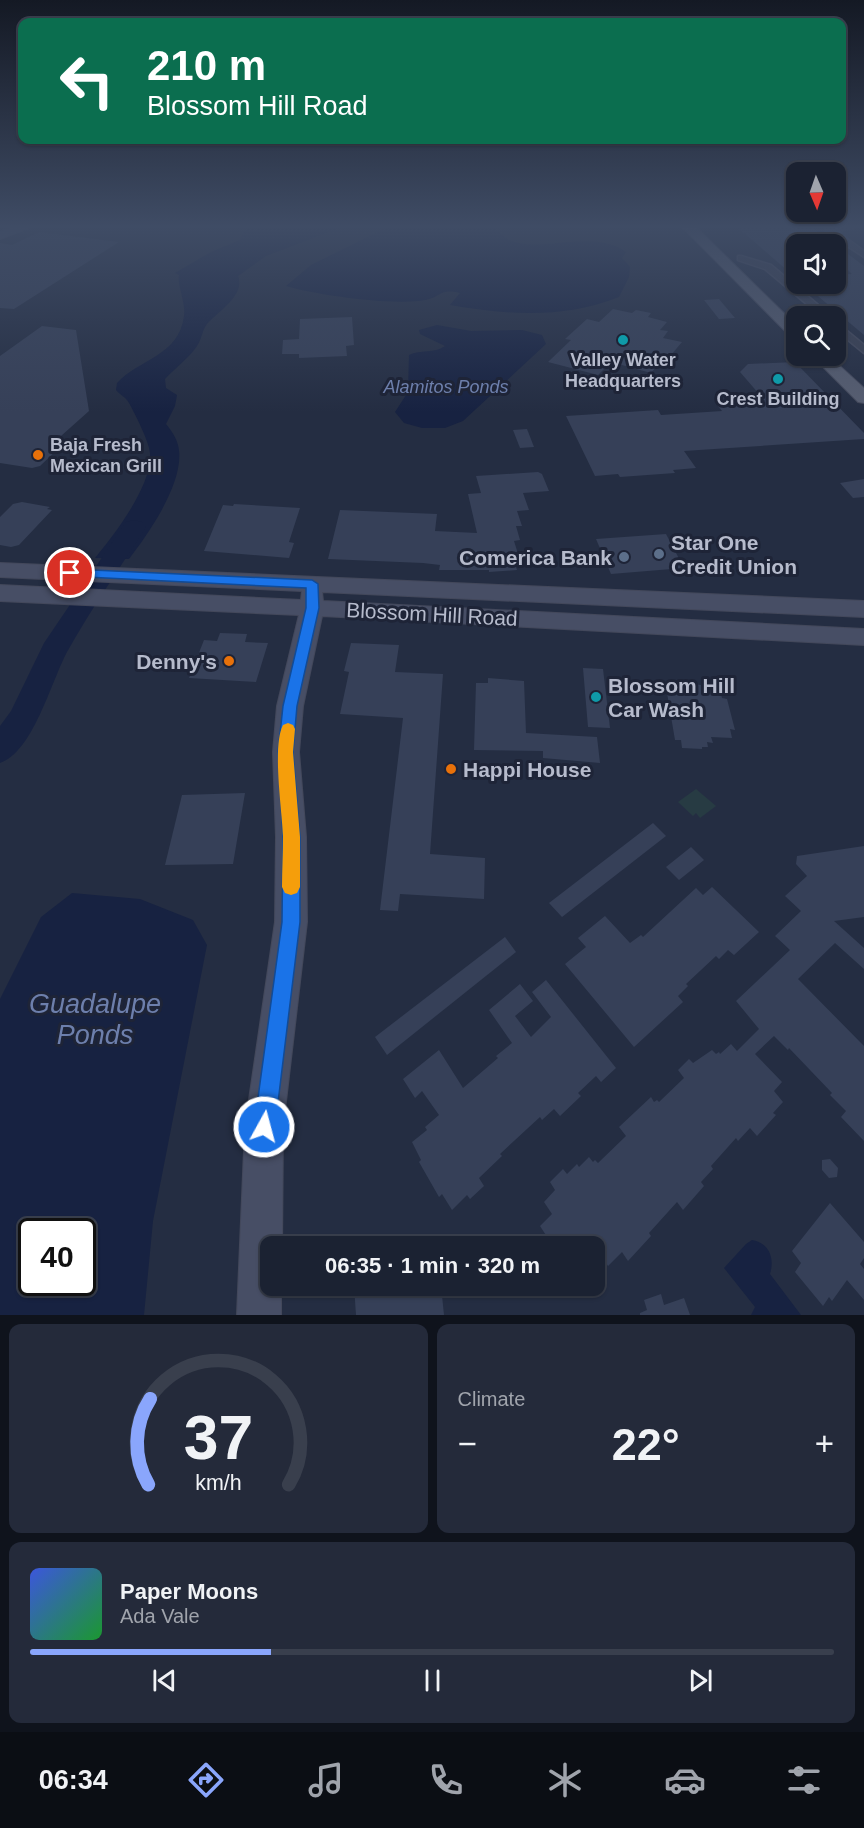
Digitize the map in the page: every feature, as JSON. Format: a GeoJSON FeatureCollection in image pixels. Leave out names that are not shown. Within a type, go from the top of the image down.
{"type":"FeatureCollection","features":[{"type":"Feature","properties":{"kind":"main road"},"geometry":{"type":"LineString","coordinates":[[750,288],[786,323]]}},
{"type":"Feature","properties":{"kind":"main road"},"geometry":{"type":"LineString","coordinates":[[775,288],[794,306]]}},
{"type":"Feature","properties":{"kind":"main road"},"geometry":{"type":"LineString","coordinates":[[846,350],[860,358]]}},
{"type":"Feature","properties":{"kind":"main road"},"geometry":{"type":"LineString","coordinates":[[830,366],[864,398]]}},
{"type":"Feature","properties":{"kind":"main road","name":"Blossom Hill Road"},"geometry":{"type":"LineString","coordinates":[[0,570],[151,577],[312,596],[683,626],[864,637]]}},
{"type":"Feature","properties":{"kind":"main road"},"geometry":{"type":"LineString","coordinates":[[0,580],[36,571]]}},
{"type":"Feature","properties":{"kind":"main road","name":"Blossom Hill Road"},"geometry":{"type":"LineString","coordinates":[[0,594],[134,600],[312,596],[718,602],[864,609]]}},
{"type":"Feature","properties":{"kind":"main road"},"geometry":{"type":"LineString","coordinates":[[259,1315],[264,1127],[291,922],[291,837],[286,752],[290,706],[312,596]]}},
{"type":"Feature","properties":{"kind":"main road"},"geometry":{"type":"LineString","coordinates":[[683,626],[696,615],[711,611],[718,602]]}},
{"type":"Feature","properties":{"kind":"street"},"geometry":{"type":"LineString","coordinates":[[793,288],[814,306]]}},
{"type":"Feature","properties":{"kind":"street"},"geometry":{"type":"LineString","coordinates":[[846,339],[860,358]]}},
{"type":"Feature","properties":{"kind":"shaded area"},"geometry":{"type":"Polygon","coordinates":[[[696,789],[716,806],[700,818],[696,813],[693,816],[678,802],[696,789]]]}},
{"type":"Feature","properties":{"kind":"water"},"geometry":{"type":"Polygon","coordinates":[[[180,288],[238,288],[229,303],[207,324],[194,350],[165,379],[166,388],[177,395],[175,406],[166,424],[177,442],[179,459],[177,474],[164,505],[129,559],[95,558],[131,509],[149,466],[150,453],[144,435],[128,401],[116,390],[117,383],[136,368],[157,356],[175,340],[181,329],[184,306],[180,288]]]}},
{"type":"Feature","properties":{"kind":"water"},"geometry":{"type":"Polygon","coordinates":[[[296,288],[623,288],[619,297],[598,304],[556,312],[535,313],[514,313],[450,305],[460,293],[453,292],[444,292],[431,299],[395,302],[335,296],[296,288]]]}},
{"type":"Feature","properties":{"kind":"water","name":"Alamitos Ponds"},"geometry":{"type":"Polygon","coordinates":[[[437,325],[471,331],[522,330],[542,335],[546,344],[463,421],[445,428],[422,428],[404,423],[395,412],[408,392],[409,355],[445,346],[420,334],[419,330],[437,325]]]}},
{"type":"Feature","properties":{"kind":"water","name":"Guadalupe Ponds"},"geometry":{"type":"Polygon","coordinates":[[[72,893],[140,899],[193,920],[207,945],[153,1221],[144,1315],[0,1315],[0,999],[41,917],[72,893]]]}},
{"type":"Feature","properties":{"kind":"water"},"geometry":{"type":"Polygon","coordinates":[[[752,1240],[763,1244],[769,1252],[772,1262],[770,1274],[801,1315],[751,1315],[755,1307],[724,1268],[752,1240]]]}},
{"type":"Feature","properties":{"kind":"building"},"geometry":{"type":"Polygon","coordinates":[[[0,288],[46,288],[14,309],[0,308],[0,288]]]}},
{"type":"Feature","properties":{"kind":"building"},"geometry":{"type":"Polygon","coordinates":[[[846,288],[864,288],[864,335],[846,320],[846,306],[830,306],[815,294],[846,294],[846,288]]]}},
{"type":"Feature","properties":{"kind":"building"},"geometry":{"type":"Polygon","coordinates":[[[719,299],[735,318],[719,319],[704,300],[719,299]]]}},
{"type":"Feature","properties":{"kind":"building","name":"Valley Water Headquarters"},"geometry":{"type":"Polygon","coordinates":[[[613,309],[632,313],[636,310],[651,313],[648,317],[667,322],[660,330],[668,331],[663,338],[682,342],[660,368],[656,367],[651,373],[611,362],[598,375],[548,362],[571,340],[565,339],[587,319],[599,322],[613,309]]]}},
{"type":"Feature","properties":{"kind":"building"},"geometry":{"type":"Polygon","coordinates":[[[352,317],[354,345],[346,346],[347,356],[299,358],[299,354],[282,354],[283,340],[299,339],[300,319],[352,317]]]}},
{"type":"Feature","properties":{"kind":"building"},"geometry":{"type":"Polygon","coordinates":[[[42,326],[76,330],[89,411],[52,444],[61,446],[40,466],[32,468],[0,463],[0,356],[42,326]]]}},
{"type":"Feature","properties":{"kind":"building"},"geometry":{"type":"Polygon","coordinates":[[[786,362],[786,366],[799,366],[864,433],[864,439],[684,451],[696,468],[673,470],[675,473],[620,477],[618,474],[595,476],[566,416],[658,410],[661,415],[722,411],[717,405],[765,401],[740,372],[748,364],[786,362]]]}},
{"type":"Feature","properties":{"kind":"building"},"geometry":{"type":"Polygon","coordinates":[[[527,429],[534,447],[520,448],[513,430],[527,429]]]}},
{"type":"Feature","properties":{"kind":"building"},"geometry":{"type":"Polygon","coordinates":[[[538,472],[542,474],[549,491],[523,493],[529,510],[517,511],[522,526],[516,526],[520,540],[514,541],[519,557],[513,558],[517,570],[489,572],[489,570],[439,570],[440,565],[423,563],[328,559],[340,510],[437,514],[435,531],[477,533],[468,494],[481,493],[476,476],[538,472]]]}},
{"type":"Feature","properties":{"kind":"building"},"geometry":{"type":"Polygon","coordinates":[[[864,479],[864,497],[853,498],[840,483],[864,479]]]}},
{"type":"Feature","properties":{"kind":"building"},"geometry":{"type":"Polygon","coordinates":[[[22,502],[50,507],[47,509],[52,510],[19,545],[11,547],[0,545],[0,517],[13,504],[22,502]]]}},
{"type":"Feature","properties":{"kind":"building"},"geometry":{"type":"Polygon","coordinates":[[[234,504],[300,508],[289,542],[294,543],[289,558],[204,551],[223,505],[233,506],[234,504]]]}},
{"type":"Feature","properties":{"kind":"building"},"geometry":{"type":"Polygon","coordinates":[[[666,534],[684,568],[611,574],[596,539],[666,534]]]}},
{"type":"Feature","properties":{"kind":"building","name":"Denny's"},"geometry":{"type":"Polygon","coordinates":[[[220,633],[247,634],[245,642],[268,643],[256,682],[189,678],[204,640],[217,641],[220,633]]]}},
{"type":"Feature","properties":{"kind":"building"},"geometry":{"type":"Polygon","coordinates":[[[351,643],[399,645],[395,672],[443,674],[430,854],[485,858],[484,899],[400,894],[398,911],[380,910],[403,718],[340,714],[349,672],[344,671],[351,643]]]}},
{"type":"Feature","properties":{"kind":"building","name":"Blossom Hill Car Wash"},"geometry":{"type":"Polygon","coordinates":[[[583,668],[603,669],[610,728],[588,727],[583,668]]]}},
{"type":"Feature","properties":{"kind":"building"},"geometry":{"type":"Polygon","coordinates":[[[488,678],[524,681],[526,733],[597,737],[600,763],[543,758],[543,751],[474,750],[476,683],[488,683],[488,678]]]}},
{"type":"Feature","properties":{"kind":"building"},"geometry":{"type":"Polygon","coordinates":[[[665,681],[719,687],[722,698],[727,699],[735,730],[730,729],[732,738],[711,737],[713,743],[707,742],[708,747],[682,748],[681,740],[675,740],[665,681]]]}},
{"type":"Feature","properties":{"kind":"building"},"geometry":{"type":"Polygon","coordinates":[[[245,793],[233,864],[165,865],[182,795],[245,793]]]}},
{"type":"Feature","properties":{"kind":"building"},"geometry":{"type":"Polygon","coordinates":[[[653,823],[666,836],[562,917],[549,903],[653,823]]]}},
{"type":"Feature","properties":{"kind":"building"},"geometry":{"type":"Polygon","coordinates":[[[864,846],[864,917],[834,921],[864,948],[864,969],[835,943],[798,979],[864,1046],[864,1141],[841,1117],[846,1111],[830,1095],[832,1093],[789,1048],[788,1050],[774,1036],[755,1054],[782,1082],[774,1091],[783,1102],[773,1113],[776,1115],[757,1136],[750,1128],[738,1141],[736,1138],[711,1166],[713,1169],[701,1182],[704,1186],[683,1210],[677,1202],[628,1261],[622,1252],[608,1266],[605,1264],[605,1236],[546,1236],[540,1226],[552,1214],[544,1202],[555,1190],[550,1182],[563,1169],[567,1174],[589,1157],[593,1162],[595,1160],[598,1163],[626,1136],[619,1127],[651,1097],[654,1102],[657,1100],[659,1102],[684,1078],[678,1070],[689,1059],[693,1063],[712,1050],[720,1054],[731,1044],[737,1051],[759,1029],[736,1001],[790,950],[775,936],[801,911],[785,896],[807,876],[796,864],[797,856],[864,846]]]}},
{"type":"Feature","properties":{"kind":"building"},"geometry":{"type":"Polygon","coordinates":[[[691,847],[704,860],[679,880],[666,867],[691,847]]]}},
{"type":"Feature","properties":{"kind":"building"},"geometry":{"type":"Polygon","coordinates":[[[712,887],[759,932],[734,955],[728,950],[719,959],[716,956],[686,984],[688,986],[678,996],[683,1002],[634,1047],[565,964],[586,947],[578,938],[605,916],[630,943],[641,935],[643,937],[696,888],[703,895],[712,887]]]}},
{"type":"Feature","properties":{"kind":"building"},"geometry":{"type":"Polygon","coordinates":[[[505,937],[516,952],[387,1055],[375,1037],[505,937]]]}},
{"type":"Feature","properties":{"kind":"building"},"geometry":{"type":"Polygon","coordinates":[[[546,980],[616,1068],[601,1082],[596,1076],[578,1093],[581,1096],[560,1116],[554,1109],[542,1120],[540,1117],[500,1154],[502,1156],[479,1178],[484,1186],[470,1199],[467,1195],[452,1210],[442,1194],[439,1197],[419,1162],[421,1160],[412,1142],[427,1130],[425,1127],[439,1115],[422,1091],[415,1098],[403,1079],[439,1050],[463,1088],[512,1043],[489,1010],[520,984],[533,1001],[515,1016],[531,1037],[551,1017],[532,992],[546,980]]]}},
{"type":"Feature","properties":{"kind":"building"},"geometry":{"type":"Polygon","coordinates":[[[830,1159],[838,1168],[837,1177],[829,1178],[822,1170],[822,1160],[830,1159]]]}},
{"type":"Feature","properties":{"kind":"building"},"geometry":{"type":"Polygon","coordinates":[[[830,1203],[864,1242],[864,1258],[860,1264],[864,1269],[864,1300],[847,1280],[832,1301],[829,1297],[823,1306],[795,1272],[801,1263],[792,1251],[830,1203]]]}},
{"type":"Feature","properties":{"kind":"building"},"geometry":{"type":"Polygon","coordinates":[[[661,1294],[664,1305],[684,1298],[690,1315],[640,1315],[647,1310],[644,1300],[661,1294]]]}},
{"type":"Feature","properties":{"kind":"building"},"geometry":{"type":"Polygon","coordinates":[[[355,1296],[442,1296],[444,1315],[356,1315],[355,1296]]]}},
{"type":"Feature","properties":{"kind":"waterway"},"geometry":{"type":"LineString","coordinates":[[0,750],[23,718],[54,650],[134,527]]}},
{"type":"Feature","properties":{"kind":"slow traffic"},"geometry":{"type":"LineString","coordinates":[[288,729],[286,752],[291,837],[291,887]]}},
{"type":"Feature","properties":{"kind":"place","name":"Valley Water Headquarters"},"geometry":{"type":"Point","coordinates":[623,340]}},
{"type":"Feature","properties":{"kind":"place","name":"Crest Building"},"geometry":{"type":"Point","coordinates":[778,379]}},
{"type":"Feature","properties":{"kind":"place","name":"Baja Fresh Mexican Grill"},"geometry":{"type":"Point","coordinates":[38,455]}},
{"type":"Feature","properties":{"kind":"place","name":"Star One Credit Union"},"geometry":{"type":"Point","coordinates":[659,554]}},
{"type":"Feature","properties":{"kind":"place","name":"Comerica Bank"},"geometry":{"type":"Point","coordinates":[624,557]}},
{"type":"Feature","properties":{"kind":"place","name":"Denny's"},"geometry":{"type":"Point","coordinates":[229,661]}},
{"type":"Feature","properties":{"kind":"place","name":"Blossom Hill Car Wash"},"geometry":{"type":"Point","coordinates":[596,697]}},
{"type":"Feature","properties":{"kind":"place","name":"Happi House"},"geometry":{"type":"Point","coordinates":[451,769]}},
{"type":"Feature","properties":{"kind":"route"},"geometry":{"type":"LineString","coordinates":[[70,573],[312,584],[312,608],[290,706],[286,752],[291,837],[291,922],[264,1127]]}}]}
